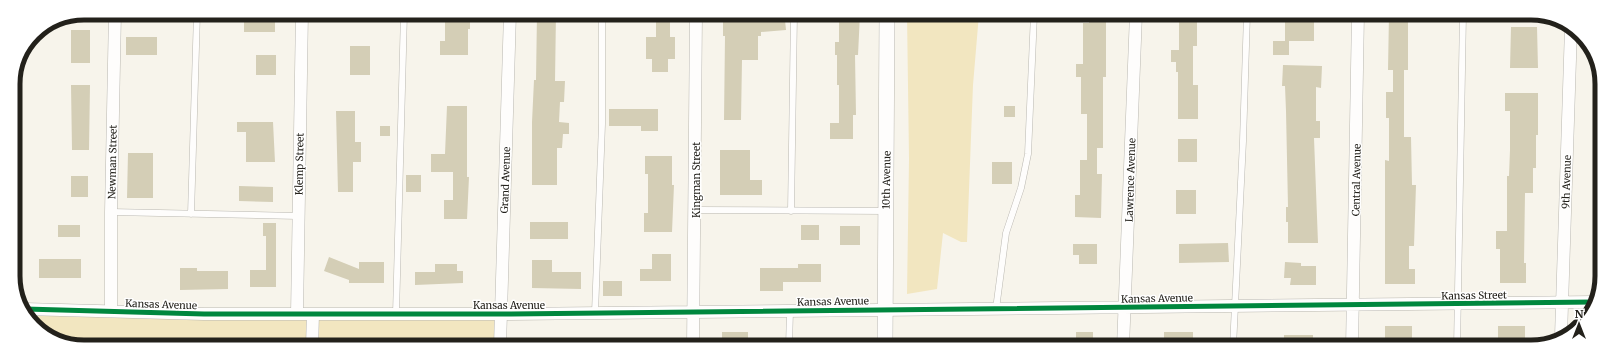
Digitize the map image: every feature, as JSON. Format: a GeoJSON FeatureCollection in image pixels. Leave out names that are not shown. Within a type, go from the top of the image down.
{"type":"FeatureCollection","features":[{"type":"Feature","properties":{"kind":"street","name":"Newman Street"},"geometry":{"type":"LineString","coordinates":[[111,311],[111,212],[115,20]]}},
{"type":"Feature","properties":{"kind":"street","name":"Klemp Street"},"geometry":{"type":"LineString","coordinates":[[297,314],[302,20]]}},
{"type":"Feature","properties":{"kind":"street","name":"Grand Avenue"},"geometry":{"type":"LineString","coordinates":[[500,340],[510,20]]}},
{"type":"Feature","properties":{"kind":"street","name":"Kingman Street"},"geometry":{"type":"LineString","coordinates":[[693,340],[696,210],[696,20]]}},
{"type":"Feature","properties":{"kind":"street","name":"10th Avenue"},"geometry":{"type":"LineString","coordinates":[[885,340],[888,20]]}},
{"type":"Feature","properties":{"kind":"street","name":"Lawrence Avenue"},"geometry":{"type":"LineString","coordinates":[[1123,340],[1126,308],[1136,20]]}},
{"type":"Feature","properties":{"kind":"street","name":"Central Avenue"},"geometry":{"type":"LineString","coordinates":[[1352,340],[1358,20]]}},
{"type":"Feature","properties":{"kind":"street","name":"9th Avenue"},"geometry":{"type":"LineString","coordinates":[[1561,332],[1571,34]]}},
{"type":"Feature","properties":{"kind":"street","name":"Kansas Street"},"geometry":{"type":"LineString","coordinates":[[1354,306],[1589,302]]}},
{"type":"Feature","properties":{"kind":"street","name":"Kansas Avenue"},"geometry":{"type":"LineString","coordinates":[[313,314],[501,314],[1126,308],[1235,305],[1354,306]]}},
{"type":"Feature","properties":{"kind":"street","name":"Kansas Avenue"},"geometry":{"type":"LineString","coordinates":[[30,309],[297,314]]}},
{"type":"Feature","properties":{"kind":"street"},"geometry":{"type":"LineString","coordinates":[[297,314],[313,314],[312,340]]}},
{"type":"Feature","properties":{"kind":"lane"},"geometry":{"type":"LineString","coordinates":[[191,214],[197,20]]}},
{"type":"Feature","properties":{"kind":"lane"},"geometry":{"type":"LineString","coordinates":[[396,314],[404,20]]}},
{"type":"Feature","properties":{"kind":"lane"},"geometry":{"type":"LineString","coordinates":[[596,313],[602,124],[602,20]]}},
{"type":"Feature","properties":{"kind":"lane"},"geometry":{"type":"LineString","coordinates":[[791,211],[794,20]]}},
{"type":"Feature","properties":{"kind":"lane"},"geometry":{"type":"LineString","coordinates":[[996,309],[1006,234],[1021,188],[1028,154],[1034,20]]}},
{"type":"Feature","properties":{"kind":"lane"},"geometry":{"type":"LineString","coordinates":[[1233,340],[1243,141],[1247,20]]}},
{"type":"Feature","properties":{"kind":"lane"},"geometry":{"type":"LineString","coordinates":[[1457,340],[1463,20]]}},
{"type":"Feature","properties":{"kind":"lane"},"geometry":{"type":"LineString","coordinates":[[696,210],[886,211]]}},
{"type":"Feature","properties":{"kind":"lane"},"geometry":{"type":"LineString","coordinates":[[111,212],[298,216]]}},
{"type":"Feature","properties":{"kind":"lane"},"geometry":{"type":"LineString","coordinates":[[789,340],[790,311]]}},
{"type":"Feature","properties":{"kind":"shaded area"},"geometry":{"type":"Polygon","coordinates":[[[907,20],[978,20],[973,85],[967,242],[961,242],[943,233],[937,289],[907,294],[909,159],[907,20]]]}},
{"type":"Feature","properties":{"kind":"shaded area"},"geometry":{"type":"Polygon","coordinates":[[[30,309],[501,314],[500,340],[84,340],[63,337],[45,327],[33,315],[30,309]]]}},
{"type":"Feature","properties":{"kind":"building"},"geometry":{"type":"Polygon","coordinates":[[[244,20],[275,20],[275,32],[244,32],[244,20]]]}},
{"type":"Feature","properties":{"kind":"building"},"geometry":{"type":"Polygon","coordinates":[[[445,20],[470,20],[470,29],[468,29],[468,55],[440,55],[440,41],[445,41],[445,20]]]}},
{"type":"Feature","properties":{"kind":"building"},"geometry":{"type":"Polygon","coordinates":[[[537,20],[556,20],[555,81],[565,81],[564,102],[560,102],[559,122],[569,123],[569,134],[563,134],[562,148],[557,148],[557,185],[532,185],[532,122],[534,80],[536,80],[537,20]]]}},
{"type":"Feature","properties":{"kind":"building"},"geometry":{"type":"Polygon","coordinates":[[[656,20],[670,20],[670,37],[675,37],[675,59],[668,59],[668,72],[652,72],[652,59],[646,59],[646,37],[656,37],[656,20]]]}},
{"type":"Feature","properties":{"kind":"building"},"geometry":{"type":"Polygon","coordinates":[[[785,20],[786,30],[761,32],[761,36],[758,36],[758,60],[742,60],[741,120],[724,120],[725,36],[723,36],[723,21],[785,20]]]}},
{"type":"Feature","properties":{"kind":"building"},"geometry":{"type":"Polygon","coordinates":[[[839,20],[860,20],[858,55],[855,55],[856,115],[853,115],[853,139],[830,139],[830,123],[839,123],[839,85],[837,85],[837,55],[835,55],[835,42],[839,42],[839,20]]]}},
{"type":"Feature","properties":{"kind":"building"},"geometry":{"type":"Polygon","coordinates":[[[1089,20],[1106,20],[1106,77],[1103,77],[1103,148],[1097,148],[1097,174],[1102,174],[1101,218],[1075,217],[1075,195],[1080,195],[1080,160],[1087,160],[1087,114],[1081,114],[1081,77],[1076,77],[1076,64],[1083,64],[1083,23],[1089,23],[1089,20]]]}},
{"type":"Feature","properties":{"kind":"building"},"geometry":{"type":"Polygon","coordinates":[[[1179,20],[1197,20],[1197,46],[1193,46],[1193,85],[1198,85],[1198,119],[1178,119],[1178,72],[1176,72],[1176,62],[1171,62],[1171,50],[1179,50],[1179,20]]]}},
{"type":"Feature","properties":{"kind":"building"},"geometry":{"type":"Polygon","coordinates":[[[1389,20],[1408,20],[1408,70],[1404,70],[1404,137],[1411,137],[1412,185],[1416,185],[1414,246],[1409,246],[1409,269],[1415,269],[1415,284],[1385,284],[1385,160],[1389,161],[1389,118],[1386,118],[1386,92],[1393,92],[1393,70],[1388,70],[1389,20]]]}},
{"type":"Feature","properties":{"kind":"building"},"geometry":{"type":"Polygon","coordinates":[[[1285,21],[1314,21],[1314,41],[1285,41],[1285,21]]]}},
{"type":"Feature","properties":{"kind":"building"},"geometry":{"type":"Polygon","coordinates":[[[1511,27],[1537,27],[1538,68],[1510,68],[1511,27]]]}},
{"type":"Feature","properties":{"kind":"building"},"geometry":{"type":"Polygon","coordinates":[[[71,30],[90,30],[90,63],[71,63],[71,30]]]}},
{"type":"Feature","properties":{"kind":"building"},"geometry":{"type":"Polygon","coordinates":[[[126,37],[157,37],[157,55],[126,55],[126,37]]]}},
{"type":"Feature","properties":{"kind":"building"},"geometry":{"type":"Polygon","coordinates":[[[1273,41],[1289,41],[1289,55],[1273,55],[1273,41]]]}},
{"type":"Feature","properties":{"kind":"building"},"geometry":{"type":"Polygon","coordinates":[[[350,46],[370,46],[370,75],[350,75],[350,46]]]}},
{"type":"Feature","properties":{"kind":"building"},"geometry":{"type":"Polygon","coordinates":[[[256,55],[276,55],[276,75],[256,75],[256,55]]]}},
{"type":"Feature","properties":{"kind":"building"},"geometry":{"type":"Polygon","coordinates":[[[1283,65],[1322,66],[1321,88],[1316,87],[1316,121],[1320,121],[1320,138],[1314,138],[1318,243],[1288,243],[1288,222],[1286,222],[1286,207],[1288,207],[1286,111],[1285,86],[1282,86],[1283,65]]]}},
{"type":"Feature","properties":{"kind":"building"},"geometry":{"type":"Polygon","coordinates":[[[71,85],[90,85],[89,150],[72,150],[71,85]]]}},
{"type":"Feature","properties":{"kind":"building"},"geometry":{"type":"Polygon","coordinates":[[[1505,93],[1538,93],[1538,135],[1536,135],[1536,168],[1533,168],[1533,193],[1525,193],[1524,263],[1526,263],[1526,283],[1500,283],[1500,249],[1496,249],[1496,231],[1507,231],[1507,176],[1509,176],[1510,111],[1505,111],[1505,93]]]}},
{"type":"Feature","properties":{"kind":"building"},"geometry":{"type":"Polygon","coordinates":[[[447,106],[467,106],[467,177],[469,177],[467,219],[444,219],[444,200],[453,200],[453,172],[431,172],[431,154],[445,154],[447,106]]]}},
{"type":"Feature","properties":{"kind":"building"},"geometry":{"type":"Polygon","coordinates":[[[1004,106],[1015,106],[1015,117],[1004,117],[1004,106]]]}},
{"type":"Feature","properties":{"kind":"building"},"geometry":{"type":"Polygon","coordinates":[[[609,109],[658,109],[658,131],[641,131],[641,126],[609,126],[609,109]]]}},
{"type":"Feature","properties":{"kind":"building"},"geometry":{"type":"Polygon","coordinates":[[[336,111],[355,111],[355,142],[361,142],[361,162],[353,162],[353,192],[338,192],[336,111]]]}},
{"type":"Feature","properties":{"kind":"building"},"geometry":{"type":"Polygon","coordinates":[[[237,122],[273,122],[275,162],[246,162],[246,132],[237,132],[237,122]]]}},
{"type":"Feature","properties":{"kind":"building"},"geometry":{"type":"Polygon","coordinates":[[[380,126],[390,126],[390,136],[380,136],[380,126]]]}},
{"type":"Feature","properties":{"kind":"building"},"geometry":{"type":"Polygon","coordinates":[[[1178,139],[1197,139],[1197,162],[1178,162],[1178,139]]]}},
{"type":"Feature","properties":{"kind":"building"},"geometry":{"type":"Polygon","coordinates":[[[720,150],[750,150],[750,180],[762,180],[762,195],[720,195],[720,150]]]}},
{"type":"Feature","properties":{"kind":"building"},"geometry":{"type":"Polygon","coordinates":[[[128,153],[153,153],[153,198],[127,198],[128,153]]]}},
{"type":"Feature","properties":{"kind":"building"},"geometry":{"type":"Polygon","coordinates":[[[645,156],[672,156],[672,185],[674,185],[672,232],[644,232],[644,213],[648,213],[648,174],[645,174],[645,156]]]}},
{"type":"Feature","properties":{"kind":"building"},"geometry":{"type":"Polygon","coordinates":[[[992,162],[1012,162],[1012,184],[992,184],[992,162]]]}},
{"type":"Feature","properties":{"kind":"building"},"geometry":{"type":"Polygon","coordinates":[[[406,175],[421,175],[421,192],[406,192],[406,175]]]}},
{"type":"Feature","properties":{"kind":"building"},"geometry":{"type":"Polygon","coordinates":[[[71,176],[88,176],[88,197],[71,197],[71,176]]]}},
{"type":"Feature","properties":{"kind":"building"},"geometry":{"type":"Polygon","coordinates":[[[239,186],[273,187],[273,202],[239,201],[239,186]]]}},
{"type":"Feature","properties":{"kind":"building"},"geometry":{"type":"Polygon","coordinates":[[[1176,190],[1196,190],[1196,214],[1176,214],[1176,190]]]}},
{"type":"Feature","properties":{"kind":"building"},"geometry":{"type":"Polygon","coordinates":[[[530,222],[568,222],[568,239],[530,239],[530,222]]]}},
{"type":"Feature","properties":{"kind":"building"},"geometry":{"type":"Polygon","coordinates":[[[263,223],[276,223],[276,287],[250,287],[250,270],[266,270],[266,236],[263,236],[263,223]]]}},
{"type":"Feature","properties":{"kind":"building"},"geometry":{"type":"Polygon","coordinates":[[[58,225],[80,225],[80,237],[58,237],[58,225]]]}},
{"type":"Feature","properties":{"kind":"building"},"geometry":{"type":"Polygon","coordinates":[[[801,225],[819,225],[819,240],[801,240],[801,225]]]}},
{"type":"Feature","properties":{"kind":"building"},"geometry":{"type":"Polygon","coordinates":[[[840,226],[860,226],[860,245],[840,245],[840,226]]]}},
{"type":"Feature","properties":{"kind":"building"},"geometry":{"type":"Polygon","coordinates":[[[1228,243],[1229,262],[1179,263],[1179,244],[1228,243]]]}},
{"type":"Feature","properties":{"kind":"building"},"geometry":{"type":"Polygon","coordinates":[[[1073,244],[1097,244],[1097,264],[1079,264],[1079,255],[1073,255],[1073,244]]]}},
{"type":"Feature","properties":{"kind":"building"},"geometry":{"type":"Polygon","coordinates":[[[652,254],[671,254],[671,281],[640,281],[640,269],[652,269],[652,254]]]}},
{"type":"Feature","properties":{"kind":"building"},"geometry":{"type":"Polygon","coordinates":[[[329,257],[359,269],[359,262],[384,262],[384,283],[349,283],[349,280],[324,271],[329,257]]]}},
{"type":"Feature","properties":{"kind":"building"},"geometry":{"type":"Polygon","coordinates":[[[39,259],[81,259],[81,278],[39,278],[39,259]]]}},
{"type":"Feature","properties":{"kind":"building"},"geometry":{"type":"Polygon","coordinates":[[[532,260],[552,260],[552,272],[581,272],[581,289],[532,288],[532,260]]]}},
{"type":"Feature","properties":{"kind":"building"},"geometry":{"type":"Polygon","coordinates":[[[1285,262],[1301,263],[1301,266],[1316,266],[1316,285],[1290,285],[1291,278],[1284,278],[1285,262]]]}},
{"type":"Feature","properties":{"kind":"building"},"geometry":{"type":"Polygon","coordinates":[[[435,264],[457,264],[457,271],[463,271],[463,283],[415,285],[415,272],[435,272],[435,264]]]}},
{"type":"Feature","properties":{"kind":"building"},"geometry":{"type":"Polygon","coordinates":[[[798,264],[821,264],[821,282],[783,282],[783,291],[760,291],[760,268],[798,268],[798,264]]]}},
{"type":"Feature","properties":{"kind":"building"},"geometry":{"type":"Polygon","coordinates":[[[180,268],[197,268],[197,271],[228,271],[228,289],[180,290],[180,268]]]}},
{"type":"Feature","properties":{"kind":"building"},"geometry":{"type":"Polygon","coordinates":[[[603,281],[622,281],[622,296],[603,296],[603,281]]]}},
{"type":"Feature","properties":{"kind":"building"},"geometry":{"type":"Polygon","coordinates":[[[1385,326],[1412,326],[1412,340],[1385,340],[1385,326]]]}},
{"type":"Feature","properties":{"kind":"building"},"geometry":{"type":"Polygon","coordinates":[[[1498,326],[1525,326],[1525,340],[1498,340],[1498,326]]]}},
{"type":"Feature","properties":{"kind":"building"},"geometry":{"type":"Polygon","coordinates":[[[722,332],[748,332],[748,340],[722,340],[722,332]]]}},
{"type":"Feature","properties":{"kind":"building"},"geometry":{"type":"Polygon","coordinates":[[[1076,332],[1093,332],[1093,340],[1076,340],[1076,332]]]}},
{"type":"Feature","properties":{"kind":"building"},"geometry":{"type":"Polygon","coordinates":[[[1164,332],[1193,332],[1193,340],[1164,340],[1164,332]]]}},
{"type":"Feature","properties":{"kind":"building"},"geometry":{"type":"Polygon","coordinates":[[[1284,335],[1313,335],[1313,340],[1284,340],[1284,335]]]}},
{"type":"Feature","properties":{"kind":"cycle path"},"geometry":{"type":"LineString","coordinates":[[30,309],[204,314],[511,314],[1589,302]]}}]}
